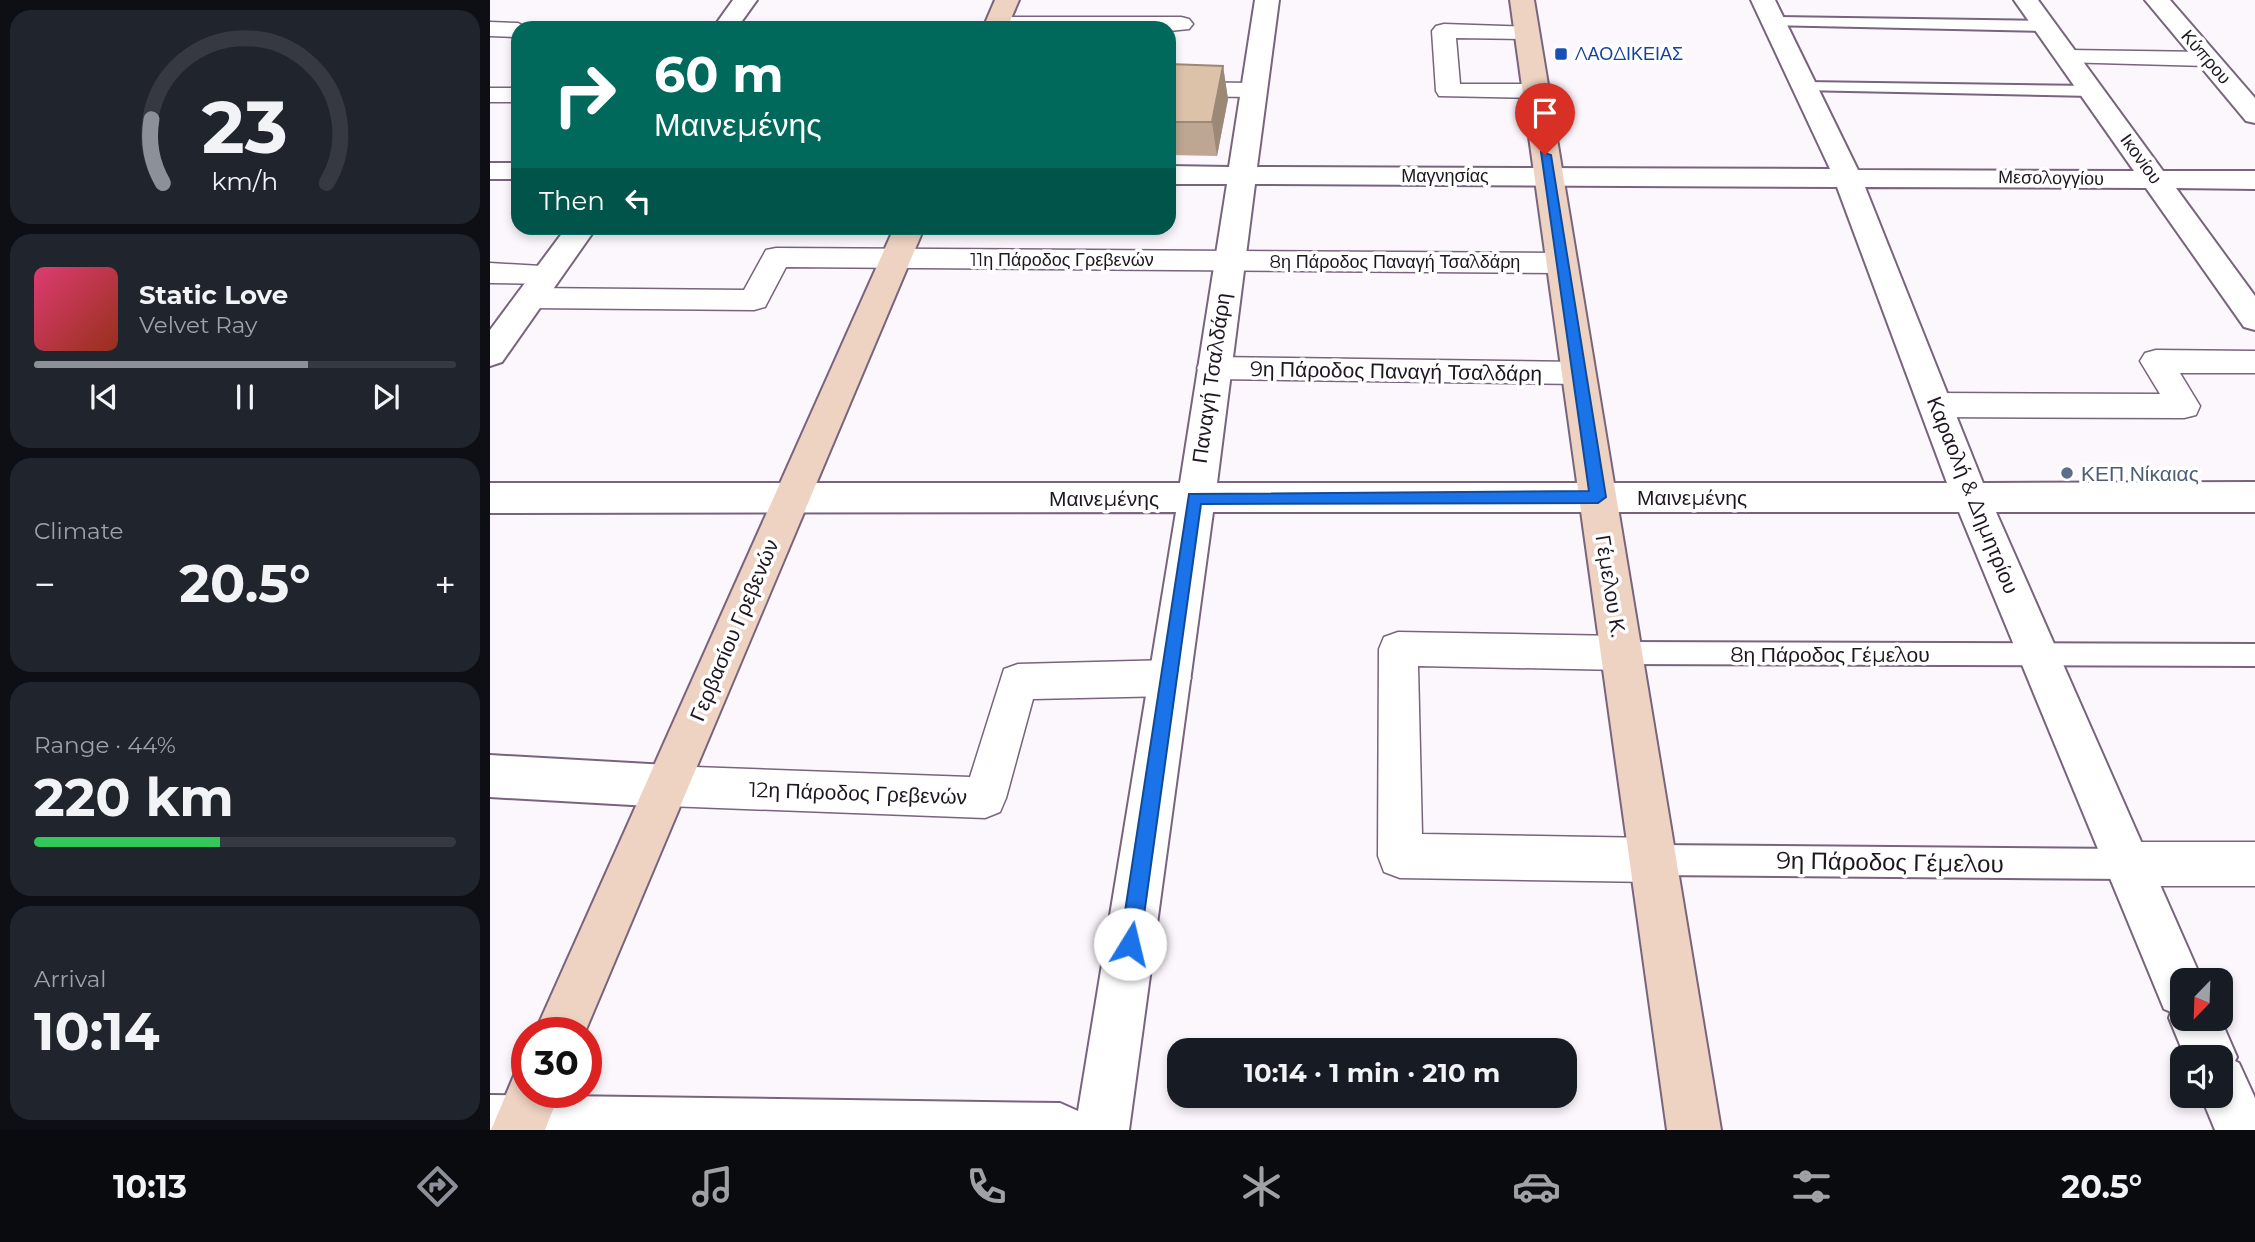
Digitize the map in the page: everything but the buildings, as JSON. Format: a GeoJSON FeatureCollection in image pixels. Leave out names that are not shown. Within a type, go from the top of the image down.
{"type":"FeatureCollection","features":[{"type":"Feature","properties":{"kind":"main road"},"geometry":{"type":"LineString","coordinates":[[998,21],[1007,0]]}},
{"type":"Feature","properties":{"kind":"main road","name":"Γέμελου Κ."},"geometry":{"type":"LineString","coordinates":[[1524,16],[1695,1130]]}},
{"type":"Feature","properties":{"kind":"main road","name":"Γερβασίου Γρεβενών"},"geometry":{"type":"LineString","coordinates":[[567,1017],[902,243]]}},
{"type":"Feature","properties":{"kind":"street"},"geometry":{"type":"LineString","coordinates":[[730,21],[745,0]]}},
{"type":"Feature","properties":{"kind":"street","name":"Παναγή Τσαλδάρη"},"geometry":{"type":"LineString","coordinates":[[1102,1130],[1171,678],[1194,498],[1267,0]]}},
{"type":"Feature","properties":{"kind":"street","name":"Ικονίου"},"geometry":{"type":"LineString","coordinates":[[2026,0],[2254,316]]}},
{"type":"Feature","properties":{"kind":"street","name":"Κύπρου"},"geometry":{"type":"LineString","coordinates":[[2157,0],[2255,115]]}},
{"type":"Feature","properties":{"kind":"street","name":"Καραολή & Δημητρίου"},"geometry":{"type":"LineString","coordinates":[[1769,11],[1847,176],[1970,495],[2172,968]]}},
{"type":"Feature","properties":{"kind":"street"},"geometry":{"type":"LineString","coordinates":[[1524,16],[1444,31],[1448,91],[1535,91]]}},
{"type":"Feature","properties":{"kind":"street"},"geometry":{"type":"LineString","coordinates":[[1176,24],[1181,24]]}},
{"type":"Feature","properties":{"kind":"street"},"geometry":{"type":"LineString","coordinates":[[490,29],[511,30]]}},
{"type":"Feature","properties":{"kind":"street"},"geometry":{"type":"LineString","coordinates":[[2068,57],[2214,67],[2255,75]]}},
{"type":"Feature","properties":{"kind":"street"},"geometry":{"type":"LineString","coordinates":[[1176,89],[1253,90]]}},
{"type":"Feature","properties":{"kind":"street"},"geometry":{"type":"LineString","coordinates":[[490,95],[511,95]]}},
{"type":"Feature","properties":{"kind":"street"},"geometry":{"type":"LineString","coordinates":[[490,171],[511,171]]}},
{"type":"Feature","properties":{"kind":"street","name":"Μαγνησίας"},"geometry":{"type":"LineString","coordinates":[[1176,175],[1847,176]]}},
{"type":"Feature","properties":{"kind":"street","name":"Μεσολογγίου"},"geometry":{"type":"LineString","coordinates":[[1847,176],[2255,180]]}},
{"type":"Feature","properties":{"kind":"street"},"geometry":{"type":"LineString","coordinates":[[490,354],[576,235]]}},
{"type":"Feature","properties":{"kind":"street","name":"11η Πάροδος Γρεβενών"},"geometry":{"type":"LineString","coordinates":[[539,286],[754,300],[776,257],[902,243],[1228,261]]}},
{"type":"Feature","properties":{"kind":"street","name":"8η Πάροδος Παναγή Τσαλδάρη"},"geometry":{"type":"LineString","coordinates":[[1228,261],[1562,263]]}},
{"type":"Feature","properties":{"kind":"street"},"geometry":{"type":"LineString","coordinates":[[490,273],[539,286]]}},
{"type":"Feature","properties":{"kind":"street"},"geometry":{"type":"LineString","coordinates":[[1935,405],[2184,406],[2156,361],[2255,362]]}},
{"type":"Feature","properties":{"kind":"street","name":"9η Πάροδος Παναγή Τσαλδάρη"},"geometry":{"type":"LineString","coordinates":[[1213,368],[1579,373]]}},
{"type":"Feature","properties":{"kind":"street","name":"Μαινεμένης"},"geometry":{"type":"LineString","coordinates":[[490,498],[1970,495],[2255,497]]}},
{"type":"Feature","properties":{"kind":"street"},"geometry":{"type":"LineString","coordinates":[[1621,653],[1398,649],[1400,856],[1653,860]]}},
{"type":"Feature","properties":{"kind":"street","name":"12η Πάροδος Γρεβενών"},"geometry":{"type":"LineString","coordinates":[[667,786],[985,798],[1018,682],[1171,678]]}},
{"type":"Feature","properties":{"kind":"street"},"geometry":{"type":"LineString","coordinates":[[490,776],[667,786]]}},
{"type":"Feature","properties":{"kind":"street"},"geometry":{"type":"LineString","coordinates":[[2128,864],[2255,864]]}},
{"type":"Feature","properties":{"kind":"street"},"geometry":{"type":"LineString","coordinates":[[2233,1108],[2242,1130]]}},
{"type":"Feature","properties":{"kind":"street"},"geometry":{"type":"LineString","coordinates":[[516,1116],[1060,1130]]}},
{"type":"Feature","properties":{"kind":"lane"},"geometry":{"type":"LineString","coordinates":[[1769,11],[2045,26]]}},
{"type":"Feature","properties":{"kind":"lane"},"geometry":{"type":"LineString","coordinates":[[1805,87],[2092,91]]}},
{"type":"Feature","properties":{"kind":"lane","name":"8η Πάροδος Γέμελου"},"geometry":{"type":"LineString","coordinates":[[1621,653],[2255,655]]}},
{"type":"Feature","properties":{"kind":"lane","name":"9η Πάροδος Γέμελου"},"geometry":{"type":"LineString","coordinates":[[1653,860],[2128,864]]}},
{"type":"Feature","properties":{"kind":"place","name":"ΛΑΟΔΙΚΕΙΑΣ"},"geometry":{"type":"Point","coordinates":[1561,54]}},
{"type":"Feature","properties":{"kind":"place","name":"ΚΕΠ Νίκαιας"},"geometry":{"type":"Point","coordinates":[2067,473]}},
{"type":"Feature","properties":{"kind":"route"},"geometry":{"type":"LineString","coordinates":[[1130,944],[1171,678],[1194,498],[1598,497],[1545,155]]}}]}
